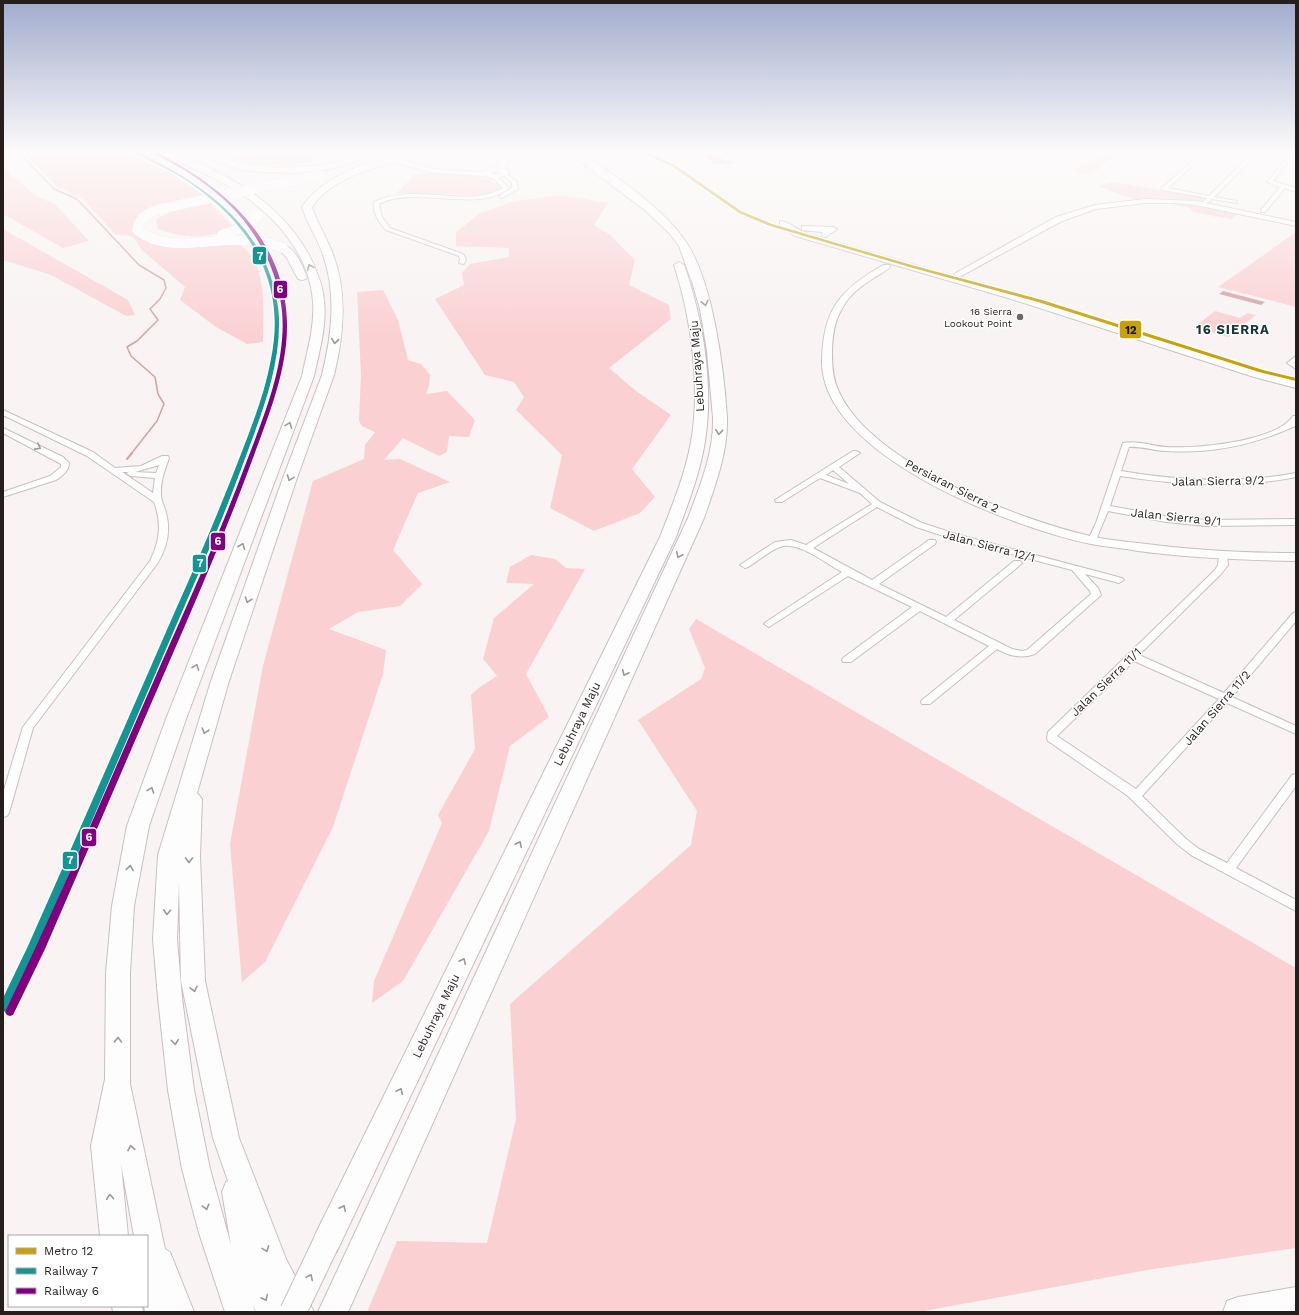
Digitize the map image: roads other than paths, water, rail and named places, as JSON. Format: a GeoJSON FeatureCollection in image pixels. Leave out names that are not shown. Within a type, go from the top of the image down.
{"type":"FeatureCollection","features":[{"type":"Feature","properties":{"kind":"highway"},"geometry":{"type":"LineString","coordinates":[[150,214],[139,220],[137,225],[137,230],[141,235],[148,239],[181,243],[235,240],[259,242],[283,248],[292,257],[310,290],[317,333]]}},
{"type":"Feature","properties":{"kind":"highway"},"geometry":{"type":"LineString","coordinates":[[158,214],[147,221],[145,228],[147,231],[157,237],[193,240],[213,237],[243,229],[254,222],[257,214]]}},
{"type":"Feature","properties":{"kind":"highway"},"geometry":{"type":"LineString","coordinates":[[114,1235],[105,1146],[118,1079],[118,973],[122,914],[138,826],[179,712],[303,390],[317,333],[319,305],[312,273],[303,252],[287,227],[273,214]]}},
{"type":"Feature","properties":{"kind":"highway"},"geometry":{"type":"LineString","coordinates":[[240,1312],[213,1233],[196,1169],[181,1090],[170,998],[165,939],[169,855],[194,765],[228,658],[332,364],[336,342],[336,283],[329,256],[309,214]]}},
{"type":"Feature","properties":{"kind":"highway","name":"Lebuhraya Maju"},"geometry":{"type":"LineString","coordinates":[[293,1312],[668,537],[683,494],[700,430],[702,402],[696,333],[687,286],[670,243],[643,214]]}},
{"type":"Feature","properties":{"kind":"highway","name":"Lebuhraya Maju"},"geometry":{"type":"LineString","coordinates":[[339,1301],[696,518],[708,486],[720,430],[711,334],[700,286],[688,257],[681,242],[669,227],[655,214]]}},
{"type":"Feature","properties":{"kind":"highway"},"geometry":{"type":"LineString","coordinates":[[306,229],[329,256]]}},
{"type":"Feature","properties":{"kind":"highway"},"geometry":{"type":"LineString","coordinates":[[194,765],[189,856],[193,981],[226,1138],[247,1250],[272,1312]]}},
{"type":"Feature","properties":{"kind":"highway"},"geometry":{"type":"LineString","coordinates":[[118,1079],[147,1227],[160,1312]]}},
{"type":"Feature","properties":{"kind":"highway"},"geometry":{"type":"LineString","coordinates":[[226,1138],[274,1267],[290,1299],[299,1312]]}},
{"type":"Feature","properties":{"kind":"highway"},"geometry":{"type":"LineString","coordinates":[[147,1227],[179,1312]]}},
{"type":"Feature","properties":{"kind":"highway"},"geometry":{"type":"LineString","coordinates":[[1238,1312],[1296,1302]]}},
{"type":"Feature","properties":{"kind":"street"},"geometry":{"type":"LineString","coordinates":[[380,214],[386,227],[461,255],[463,259],[462,263]]}},
{"type":"Feature","properties":{"kind":"street"},"geometry":{"type":"LineString","coordinates":[[958,274],[1058,219],[1071,214]]}},
{"type":"Feature","properties":{"kind":"street"},"geometry":{"type":"LineString","coordinates":[[1249,214],[1296,224]]}},
{"type":"Feature","properties":{"kind":"street"},"geometry":{"type":"LineString","coordinates":[[1296,376],[1264,368],[1020,291],[788,223],[796,233],[888,264],[902,265],[1076,316],[1257,375],[1296,384]]}},
{"type":"Feature","properties":{"kind":"street","name":"Persiaran Sierra 2"},"geometry":{"type":"LineString","coordinates":[[888,264],[853,288],[835,312],[829,327],[826,342],[828,377],[834,394],[843,410],[869,439],[895,457],[945,486],[991,508],[1041,526],[1092,540],[1185,553],[1296,557]]}},
{"type":"Feature","properties":{"kind":"street"},"geometry":{"type":"LineString","coordinates":[[1296,358],[1290,364],[1296,367]]}},
{"type":"Feature","properties":{"kind":"street"},"geometry":{"type":"LineString","coordinates":[[3,412],[90,454],[116,470],[157,500],[162,509],[166,528],[162,548],[154,562],[28,727],[3,813]]}},
{"type":"Feature","properties":{"kind":"street"},"geometry":{"type":"LineString","coordinates":[[1092,540],[1100,523],[1126,446],[1133,444],[1165,448],[1217,448],[1251,442],[1292,424],[1296,418]]}},
{"type":"Feature","properties":{"kind":"street"},"geometry":{"type":"LineString","coordinates":[[3,430],[65,463],[65,467],[53,478],[3,494]]}},
{"type":"Feature","properties":{"kind":"street"},"geometry":{"type":"LineString","coordinates":[[779,500],[856,453]]}},
{"type":"Feature","properties":{"kind":"street"},"geometry":{"type":"LineString","coordinates":[[116,470],[146,469],[165,458],[159,476],[157,500]]}},
{"type":"Feature","properties":{"kind":"street","name":"Jalan Sierra 12/1"},"geometry":{"type":"LineString","coordinates":[[834,467],[877,504],[937,532],[1119,580]]}},
{"type":"Feature","properties":{"kind":"street"},"geometry":{"type":"LineString","coordinates":[[116,470],[133,475],[159,476]]}},
{"type":"Feature","properties":{"kind":"street","name":"Jalan Sierra 9/2"},"geometry":{"type":"LineString","coordinates":[[1117,474],[1164,481],[1191,483],[1253,483],[1296,475]]}},
{"type":"Feature","properties":{"kind":"street"},"geometry":{"type":"LineString","coordinates":[[819,475],[866,494]]}},
{"type":"Feature","properties":{"kind":"street"},"geometry":{"type":"LineString","coordinates":[[807,548],[877,504]]}},
{"type":"Feature","properties":{"kind":"street","name":"Jalan Sierra 9/1"},"geometry":{"type":"LineString","coordinates":[[1104,508],[1166,519],[1206,523],[1296,522]]}},
{"type":"Feature","properties":{"kind":"street"},"geometry":{"type":"LineString","coordinates":[[872,584],[932,542]]}},
{"type":"Feature","properties":{"kind":"street"},"geometry":{"type":"LineString","coordinates":[[745,564],[778,544],[791,543],[807,548],[848,572],[1018,655],[1025,655],[1031,652],[1096,595],[1095,590],[1076,569]]}},
{"type":"Feature","properties":{"kind":"street","name":"Jalan Sierra 11/1"},"geometry":{"type":"LineString","coordinates":[[1132,793],[1052,738],[1052,735],[1218,572],[1223,565],[1223,555]]}},
{"type":"Feature","properties":{"kind":"street"},"geometry":{"type":"LineString","coordinates":[[947,621],[1017,563]]}},
{"type":"Feature","properties":{"kind":"street"},"geometry":{"type":"LineString","coordinates":[[769,624],[848,572]]}},
{"type":"Feature","properties":{"kind":"street"},"geometry":{"type":"LineString","coordinates":[[848,660],[919,607]]}},
{"type":"Feature","properties":{"kind":"street","name":"Jalan Sierra 11/2"},"geometry":{"type":"LineString","coordinates":[[1132,793],[1138,793],[1142,790],[1226,698],[1296,615]]}},
{"type":"Feature","properties":{"kind":"street"},"geometry":{"type":"LineString","coordinates":[[926,702],[996,645]]}},
{"type":"Feature","properties":{"kind":"street"},"geometry":{"type":"LineString","coordinates":[[1132,656],[1296,730]]}},
{"type":"Feature","properties":{"kind":"street"},"geometry":{"type":"LineString","coordinates":[[1229,870],[1296,778]]}},
{"type":"Feature","properties":{"kind":"street"},"geometry":{"type":"LineString","coordinates":[[1132,793],[1181,841],[1195,852],[1296,906]]}},
{"type":"Feature","properties":{"kind":"waterway"},"geometry":{"type":"LineString","coordinates":[[91,214],[139,265],[164,280],[166,288],[160,299],[150,309],[158,320],[137,341],[127,347],[131,356],[155,377],[158,394],[164,404],[157,421],[131,454]]}},
{"type":"Feature","properties":{"kind":"waterway"},"geometry":{"type":"LineString","coordinates":[[127,459],[132,453]]}},
{"type":"Feature","properties":{"kind":"metro line","name":"12"},"geometry":{"type":"LineString","coordinates":[[746,214],[771,225],[914,267],[1040,301],[1261,371],[1296,380]]}},
{"type":"Feature","properties":{"kind":"rail line","name":"7"},"geometry":{"type":"LineString","coordinates":[[3,1008],[33,946],[213,533],[258,416],[270,378],[276,338],[277,319],[275,299],[268,273],[257,250],[242,229],[229,214]]}},
{"type":"Feature","properties":{"kind":"rail line","name":"6"},"geometry":{"type":"LineString","coordinates":[[10,1012],[40,949],[221,535],[272,398],[284,341],[283,301],[277,276],[268,253],[255,231],[241,214]]}},
{"type":"Feature","properties":{"kind":"place","name":"16 Sierra Lookout Point"},"geometry":{"type":"Point","coordinates":[1020,317]}},
{"type":"Feature","properties":{"kind":"district","name":"16 SIERRA"},"geometry":{"type":"Point","coordinates":[1233,329]}}]}
